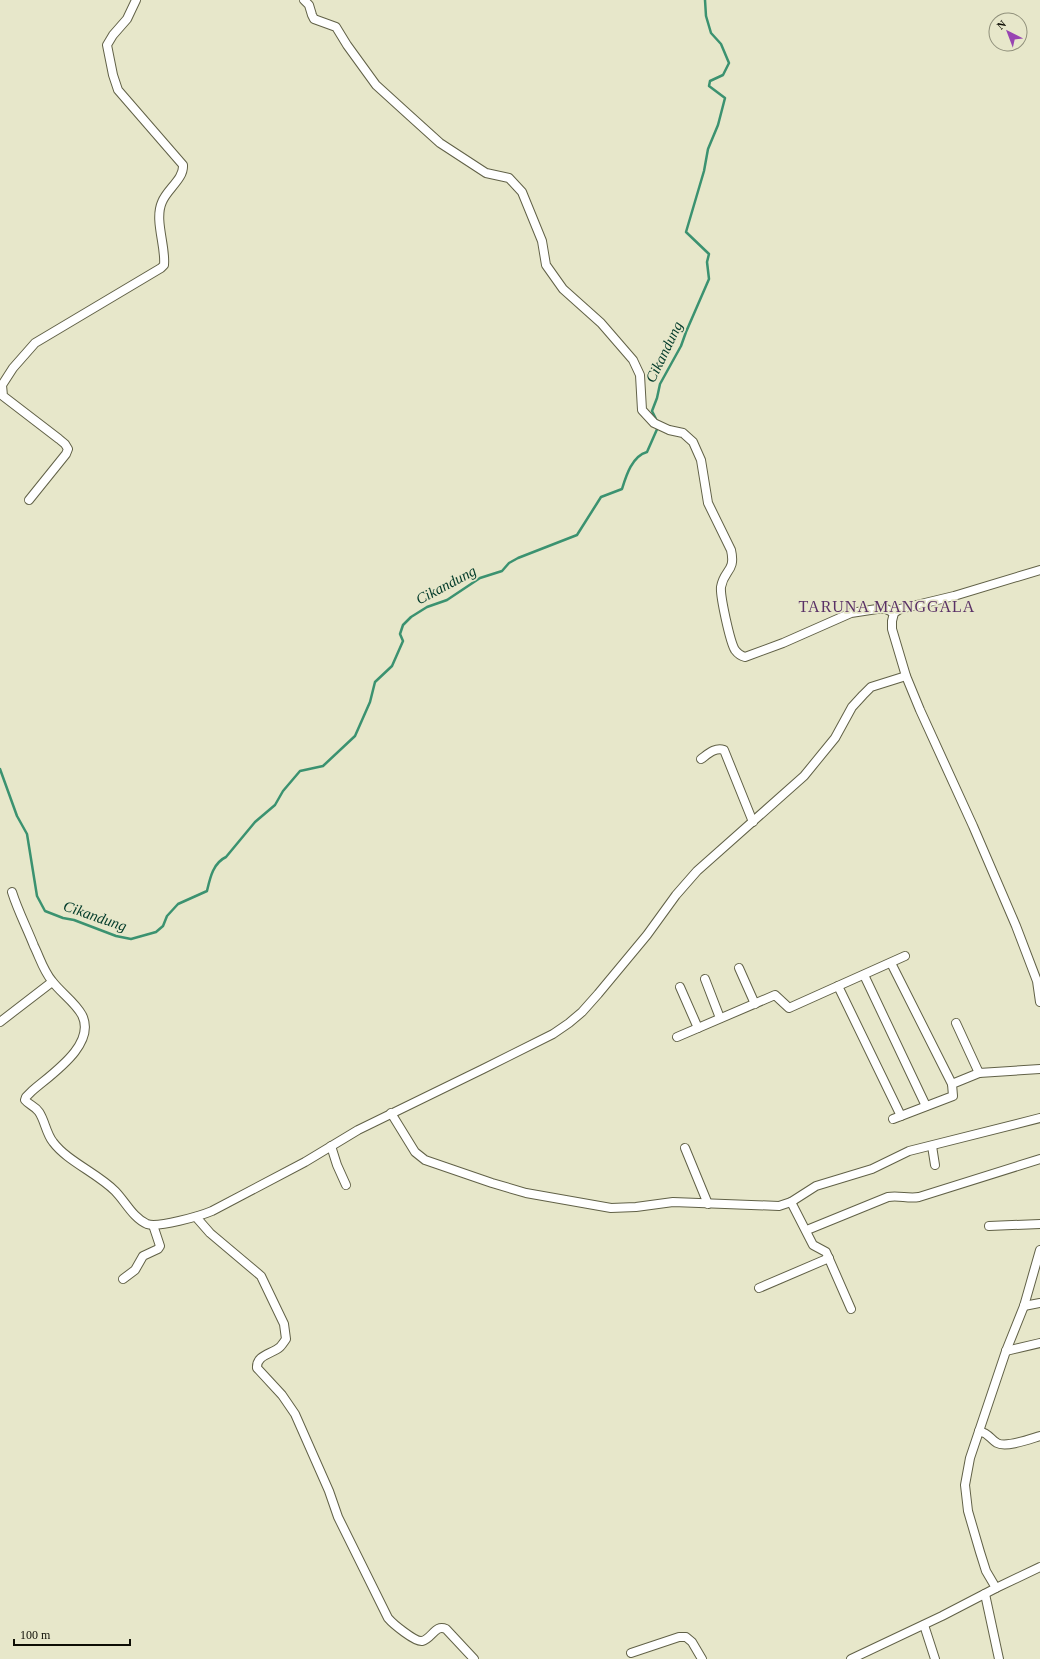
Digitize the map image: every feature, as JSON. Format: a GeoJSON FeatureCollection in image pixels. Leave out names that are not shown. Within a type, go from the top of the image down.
{"type":"FeatureCollection","features":[{"type":"Feature","properties":{"kind":"street"},"geometry":{"type":"LineString","coordinates":[[29,500],[66,454],[68,449],[60,439],[3,396],[1,389],[2,385],[13,368],[36,343],[164,265],[160,211],[162,201],[184,171],[183,165],[118,90],[106,45],[127,19],[136,0]]}},
{"type":"Feature","properties":{"kind":"street"},"geometry":{"type":"LineString","coordinates":[[304,0],[309,5],[314,19],[336,27],[347,46],[376,86],[409,115],[440,142],[486,174],[509,178],[517,186],[522,192],[542,241],[546,265],[563,289],[601,323],[632,360],[640,375],[642,410],[654,423],[669,430],[683,433],[693,442],[701,460],[708,503],[731,550],[733,565],[722,585],[721,594],[734,649],[740,656],[745,657],[770,648],[851,613],[886,609],[894,614]]}},
{"type":"Feature","properties":{"kind":"street"},"geometry":{"type":"LineString","coordinates":[[1040,570],[954,596],[900,609],[894,614],[892,621],[892,629],[906,676],[1016,926],[1037,981],[1040,1002]]}},
{"type":"Feature","properties":{"kind":"street"},"geometry":{"type":"LineString","coordinates":[[12,892],[39,960],[52,982],[75,1006],[82,1016],[84,1033],[80,1044],[68,1060],[32,1091],[25,1100],[37,1109],[46,1131],[62,1152],[100,1177],[116,1192],[141,1220],[153,1225],[196,1217],[212,1211],[305,1162],[391,1113],[553,1034],[569,1023],[582,1012],[598,994],[647,935],[676,895],[697,871],[804,776],[836,738],[852,707],[862,695],[871,687],[906,676]]}},
{"type":"Feature","properties":{"kind":"street"},"geometry":{"type":"LineString","coordinates":[[701,758],[716,749],[719,748],[724,750],[753,822]]}},
{"type":"Feature","properties":{"kind":"street"},"geometry":{"type":"LineString","coordinates":[[678,1036],[775,996],[789,1008],[905,956]]}},
{"type":"Feature","properties":{"kind":"street"},"geometry":{"type":"LineString","coordinates":[[891,963],[952,1084],[953,1096],[893,1119]]}},
{"type":"Feature","properties":{"kind":"street"},"geometry":{"type":"LineString","coordinates":[[739,968],[755,1004]]}},
{"type":"Feature","properties":{"kind":"street"},"geometry":{"type":"LineString","coordinates":[[864,975],[926,1106]]}},
{"type":"Feature","properties":{"kind":"street"},"geometry":{"type":"LineString","coordinates":[[705,979],[720,1018]]}},
{"type":"Feature","properties":{"kind":"street"},"geometry":{"type":"LineString","coordinates":[[0,1022],[52,982]]}},
{"type":"Feature","properties":{"kind":"street"},"geometry":{"type":"LineString","coordinates":[[838,986],[901,1116]]}},
{"type":"Feature","properties":{"kind":"street"},"geometry":{"type":"LineString","coordinates":[[680,987],[698,1028]]}},
{"type":"Feature","properties":{"kind":"street"},"geometry":{"type":"LineString","coordinates":[[956,1023],[979,1073]]}},
{"type":"Feature","properties":{"kind":"street"},"geometry":{"type":"LineString","coordinates":[[952,1084],[979,1073],[1040,1070]]}},
{"type":"Feature","properties":{"kind":"street"},"geometry":{"type":"LineString","coordinates":[[391,1113],[415,1152],[425,1160],[519,1191],[581,1204],[611,1208],[636,1207],[673,1202],[779,1206],[791,1202],[816,1186],[872,1169],[909,1152],[1040,1118]]}},
{"type":"Feature","properties":{"kind":"street"},"geometry":{"type":"LineString","coordinates":[[331,1146],[337,1165],[346,1185]]}},
{"type":"Feature","properties":{"kind":"street"},"geometry":{"type":"LineString","coordinates":[[932,1146],[935,1165]]}},
{"type":"Feature","properties":{"kind":"street"},"geometry":{"type":"LineString","coordinates":[[686,1148],[708,1204]]}},
{"type":"Feature","properties":{"kind":"street"},"geometry":{"type":"LineString","coordinates":[[807,1230],[888,1197],[918,1197],[1040,1159]]}},
{"type":"Feature","properties":{"kind":"street"},"geometry":{"type":"LineString","coordinates":[[791,1202],[807,1230],[813,1245],[824,1250],[829,1258],[851,1309]]}},
{"type":"Feature","properties":{"kind":"street"},"geometry":{"type":"LineString","coordinates":[[196,1217],[210,1234],[257,1272],[267,1288],[284,1324],[286,1339],[279,1347],[260,1359],[257,1363],[257,1368],[282,1395],[295,1414],[329,1491],[338,1517],[388,1618],[396,1626],[422,1641],[427,1639],[442,1627],[446,1629],[474,1659]]}},
{"type":"Feature","properties":{"kind":"street"},"geometry":{"type":"LineString","coordinates":[[989,1226],[1040,1224]]}},
{"type":"Feature","properties":{"kind":"street"},"geometry":{"type":"LineString","coordinates":[[123,1280],[135,1270],[143,1256],[158,1249],[160,1246],[153,1225]]}},
{"type":"Feature","properties":{"kind":"street"},"geometry":{"type":"LineString","coordinates":[[996,1588],[986,1571],[980,1552],[968,1511],[965,1485],[970,1458],[978,1431],[1006,1351],[1024,1306],[1040,1250]]}},
{"type":"Feature","properties":{"kind":"street"},"geometry":{"type":"LineString","coordinates":[[759,1288],[829,1258]]}},
{"type":"Feature","properties":{"kind":"street"},"geometry":{"type":"LineString","coordinates":[[1024,1306],[1040,1303]]}},
{"type":"Feature","properties":{"kind":"street"},"geometry":{"type":"LineString","coordinates":[[1006,1351],[1040,1343]]}},
{"type":"Feature","properties":{"kind":"street"},"geometry":{"type":"LineString","coordinates":[[978,1431],[987,1434],[998,1444],[1005,1445],[1040,1436]]}},
{"type":"Feature","properties":{"kind":"street"},"geometry":{"type":"LineString","coordinates":[[851,1659],[1040,1568]]}},
{"type":"Feature","properties":{"kind":"street"},"geometry":{"type":"LineString","coordinates":[[984,1594],[999,1659]]}},
{"type":"Feature","properties":{"kind":"street"},"geometry":{"type":"LineString","coordinates":[[924,1624],[935,1659]]}},
{"type":"Feature","properties":{"kind":"street"},"geometry":{"type":"LineString","coordinates":[[630,1653],[679,1637],[686,1637],[692,1642],[702,1659]]}},
{"type":"Feature","properties":{"kind":"waterway","name":"Cikandung"},"geometry":{"type":"LineString","coordinates":[[657,421],[652,411],[660,384],[681,346],[709,279],[707,262],[709,254],[686,232],[704,171],[708,149],[718,125],[725,98],[709,86],[710,81],[723,75],[729,63],[721,44],[711,33],[706,16],[705,0]]}},
{"type":"Feature","properties":{"kind":"waterway","name":"Cikandung"},"geometry":{"type":"LineString","coordinates":[[0,769],[17,816],[27,834],[37,896],[45,911],[116,936],[131,939],[156,932],[163,926],[167,916],[178,904],[207,891],[209,881],[218,863],[226,857],[255,822],[275,805],[283,791],[300,771],[323,766],[355,736],[370,702],[375,682],[392,666],[403,641],[400,634],[403,625],[411,617],[427,607],[447,600],[480,578],[502,571],[509,563],[518,558],[577,535],[601,497],[622,489],[630,467],[637,458],[647,452],[658,427]]}},
{"type":"Feature","properties":{"kind":"district","name":"TARUNA MANGGALA"},"geometry":{"type":"Point","coordinates":[887,606]}}]}
